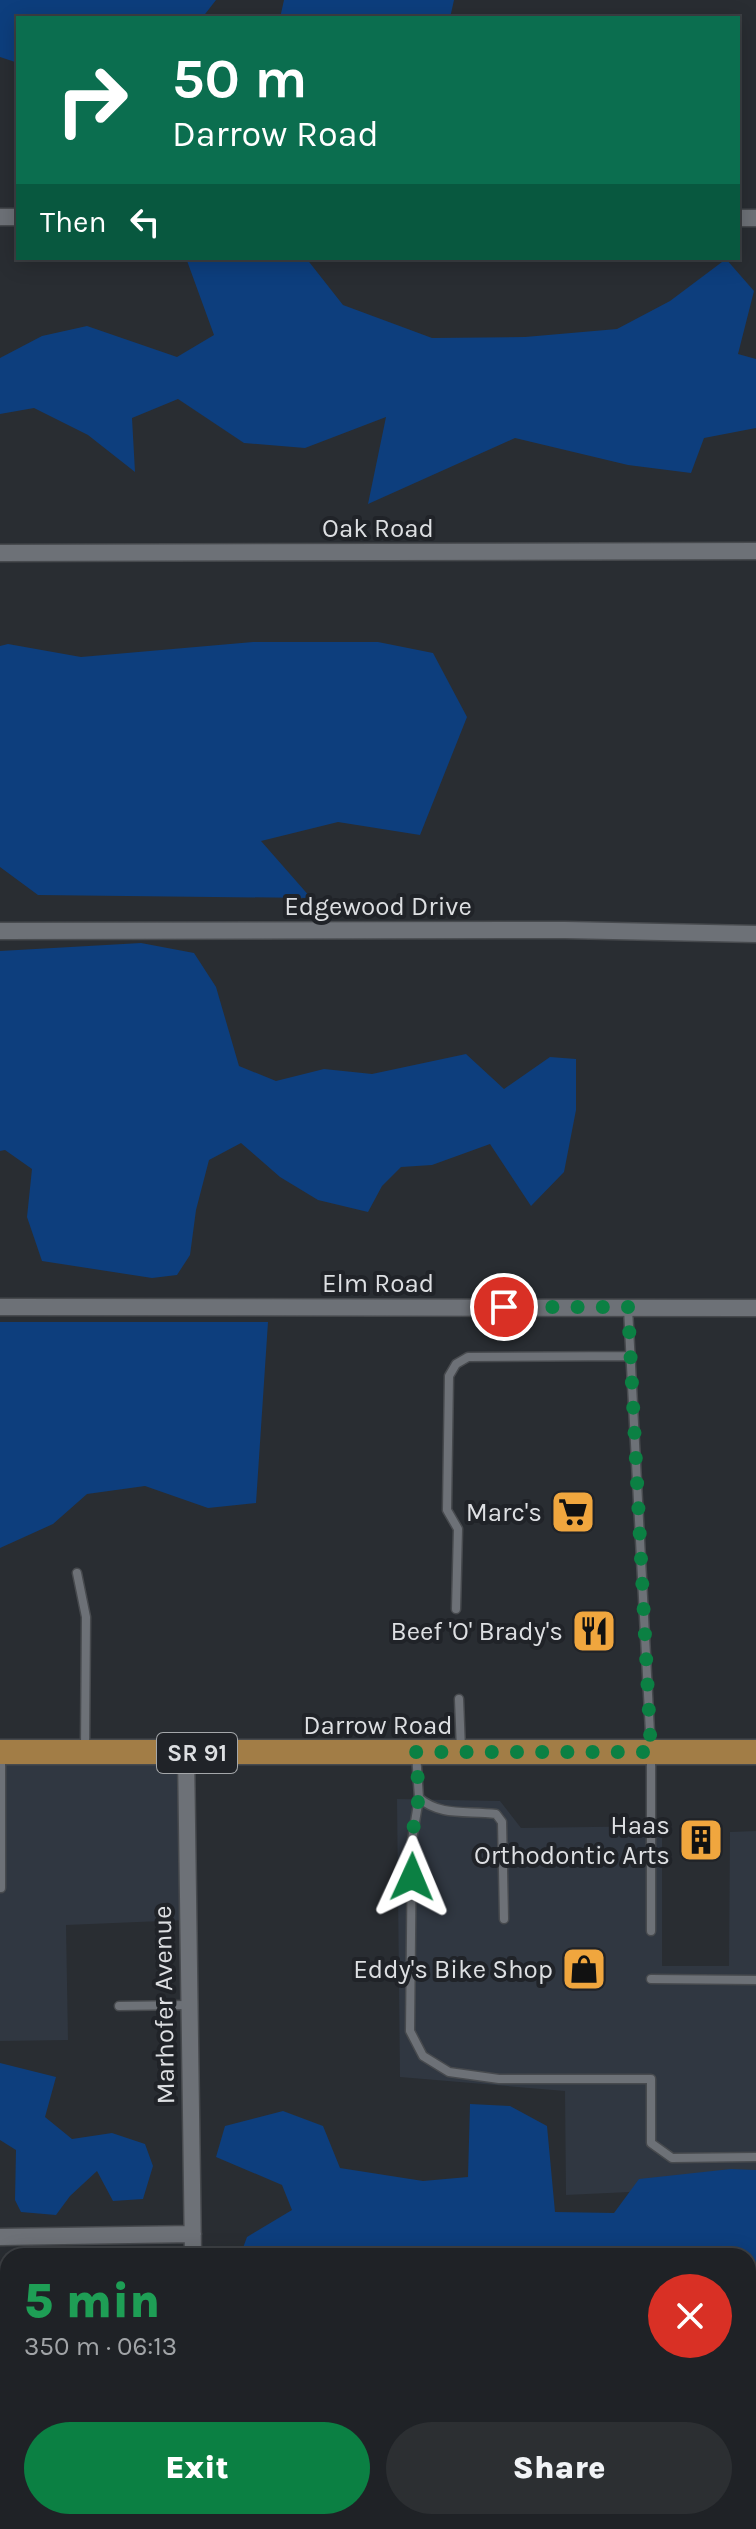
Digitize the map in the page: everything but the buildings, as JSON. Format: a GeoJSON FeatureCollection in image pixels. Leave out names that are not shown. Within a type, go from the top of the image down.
{"type":"FeatureCollection","features":[{"type":"Feature","properties":{"kind":"main road","name":"Darrow Road"},"geometry":{"type":"LineString","coordinates":[[1,1752],[756,1752]]}},
{"type":"Feature","properties":{"kind":"street","name":"Oak Road"},"geometry":{"type":"LineString","coordinates":[[0,553],[756,551]]}},
{"type":"Feature","properties":{"kind":"street","name":"Edgewood Drive"},"geometry":{"type":"LineString","coordinates":[[0,931],[565,930],[756,934]]}},
{"type":"Feature","properties":{"kind":"street","name":"Elm Road"},"geometry":{"type":"LineString","coordinates":[[0,1307],[756,1308]]}},
{"type":"Feature","properties":{"kind":"street","name":"Marhofer Avenue"},"geometry":{"type":"LineString","coordinates":[[186,1753],[193,2248]]}},
{"type":"Feature","properties":{"kind":"street"},"geometry":{"type":"LineString","coordinates":[[0,2237],[193,2234]]}},
{"type":"Feature","properties":{"kind":"lane"},"geometry":{"type":"LineString","coordinates":[[628,1307],[651,1752],[651,1931]]}},
{"type":"Feature","properties":{"kind":"lane"},"geometry":{"type":"LineString","coordinates":[[456,1609],[458,1529],[447,1510],[452,1370],[468,1357],[631,1356]]}},
{"type":"Feature","properties":{"kind":"lane"},"geometry":{"type":"LineString","coordinates":[[77,1573],[86,1617],[85,1752]]}},
{"type":"Feature","properties":{"kind":"lane"},"geometry":{"type":"LineString","coordinates":[[459,1699],[461,1752]]}},
{"type":"Feature","properties":{"kind":"lane"},"geometry":{"type":"LineString","coordinates":[[1,1752],[1,1888]]}},
{"type":"Feature","properties":{"kind":"lane"},"geometry":{"type":"LineString","coordinates":[[416,1752],[419,1798],[412,1840],[410,2031],[423,2056],[449,2072],[485,2077],[651,2079],[651,2143],[672,2158],[756,2157]]}},
{"type":"Feature","properties":{"kind":"lane"},"geometry":{"type":"LineString","coordinates":[[419,1798],[444,1811],[496,1814],[502,1822],[504,1919]]}},
{"type":"Feature","properties":{"kind":"lane"},"geometry":{"type":"LineString","coordinates":[[651,1979],[756,1980]]}},
{"type":"Feature","properties":{"kind":"lane"},"geometry":{"type":"LineString","coordinates":[[119,2006],[188,2005]]}},
{"type":"Feature","properties":{"kind":"shaded area"},"geometry":{"type":"Polygon","coordinates":[[[0,0],[216,0],[204,16],[16,16],[16,62],[0,57],[0,0]]]}},
{"type":"Feature","properties":{"kind":"shaded area"},"geometry":{"type":"Polygon","coordinates":[[[284,0],[454,0],[450,16],[280,16],[284,0]]]}},
{"type":"Feature","properties":{"kind":"shaded area"},"geometry":{"type":"Polygon","coordinates":[[[187,260],[308,260],[343,305],[432,338],[525,337],[617,329],[670,301],[727,260],[754,291],[738,354],[756,359],[756,428],[704,438],[691,473],[628,465],[515,438],[368,504],[386,417],[305,448],[244,443],[178,399],[132,418],[135,472],[88,435],[34,408],[0,414],[0,358],[42,336],[87,326],[177,357],[214,335],[187,260]]]}},
{"type":"Feature","properties":{"kind":"shaded area"},"geometry":{"type":"Polygon","coordinates":[[[253,642],[378,642],[433,653],[467,717],[420,835],[338,822],[261,841],[311,898],[38,895],[0,867],[0,646],[8,644],[81,657],[253,642]]]}},
{"type":"Feature","properties":{"kind":"shaded area"},"geometry":{"type":"Polygon","coordinates":[[[141,943],[194,953],[216,987],[239,1066],[276,1081],[324,1069],[372,1074],[466,1054],[504,1089],[550,1057],[576,1059],[576,1110],[564,1172],[531,1206],[490,1144],[432,1165],[401,1167],[382,1186],[368,1212],[318,1200],[280,1177],[241,1143],[209,1160],[196,1210],[190,1255],[177,1275],[152,1278],[42,1261],[27,1217],[32,1169],[5,1150],[0,1151],[0,951],[141,943]]]}},
{"type":"Feature","properties":{"kind":"shaded area"},"geometry":{"type":"Polygon","coordinates":[[[0,1322],[268,1322],[256,1503],[208,1508],[145,1486],[87,1494],[53,1524],[0,1548],[0,1322]]]}},
{"type":"Feature","properties":{"kind":"shaded area"},"geometry":{"type":"Polygon","coordinates":[[[188,1745],[186,1920],[66,1925],[68,2040],[0,2041],[0,1752],[188,1745]]]}},
{"type":"Feature","properties":{"kind":"shaded area"},"geometry":{"type":"Polygon","coordinates":[[[397,1799],[500,1801],[521,1828],[662,1826],[662,1966],[729,1966],[730,1832],[756,1831],[756,2186],[566,2195],[565,2091],[400,2077],[397,1799]]]}},
{"type":"Feature","properties":{"kind":"shaded area"},"geometry":{"type":"Polygon","coordinates":[[[0,2063],[56,2077],[45,2117],[72,2139],[112,2133],[145,2144],[153,2166],[143,2199],[113,2201],[97,2171],[70,2196],[56,2215],[21,2212],[15,2200],[16,2150],[0,2140],[0,2063]]]}},
{"type":"Feature","properties":{"kind":"shaded area"},"geometry":{"type":"Polygon","coordinates":[[[470,2104],[510,2106],[547,2126],[555,2212],[614,2213],[639,2179],[731,2169],[756,2170],[756,2248],[243,2248],[247,2237],[292,2210],[282,2185],[216,2157],[225,2126],[283,2111],[323,2126],[340,2168],[423,2181],[468,2177],[470,2104]]]}},
{"type":"Feature","properties":{"kind":"place","name":"Marc's"},"geometry":{"type":"Point","coordinates":[573,1512]}},
{"type":"Feature","properties":{"kind":"place","name":"Beef 'O' Brady's"},"geometry":{"type":"Point","coordinates":[594,1631]}},
{"type":"Feature","properties":{"kind":"place","name":"Haas Orthodontic Arts"},"geometry":{"type":"Point","coordinates":[701,1840]}},
{"type":"Feature","properties":{"kind":"place","name":"Eddy's Bike Shop"},"geometry":{"type":"Point","coordinates":[584,1969]}},
{"type":"Feature","properties":{"kind":"route"},"geometry":{"type":"LineString","coordinates":[[412,1877],[414,1816],[419,1798],[416,1752],[651,1752],[628,1307],[504,1307]]}}]}
